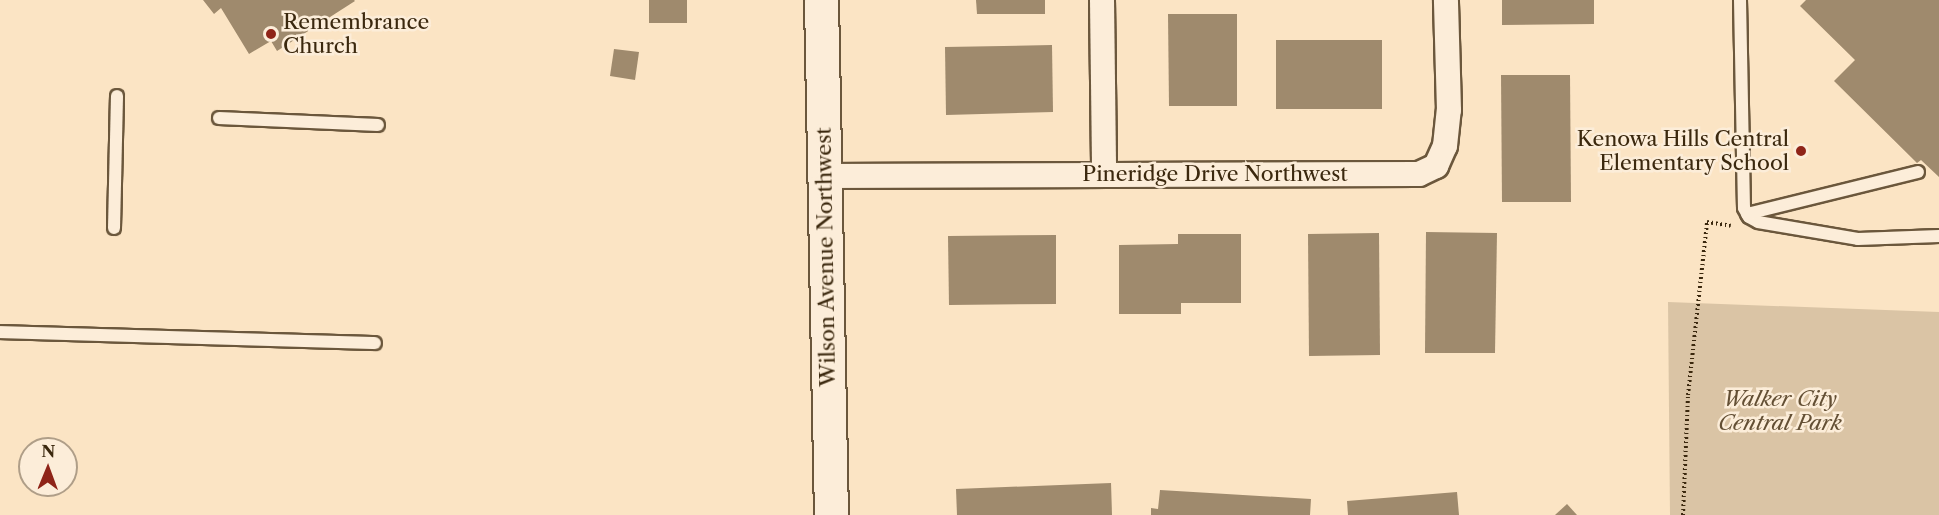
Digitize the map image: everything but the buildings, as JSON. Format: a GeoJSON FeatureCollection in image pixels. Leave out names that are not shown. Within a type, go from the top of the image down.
{"type":"FeatureCollection","features":[{"type":"Feature","properties":{"kind":"main road","name":"Wilson Avenue Northwest"},"geometry":{"type":"LineString","coordinates":[[821,0],[831,515]]}},
{"type":"Feature","properties":{"kind":"street"},"geometry":{"type":"LineString","coordinates":[[1102,0],[1104,174]]}},
{"type":"Feature","properties":{"kind":"street","name":"Pineridge Drive Northwest"},"geometry":{"type":"LineString","coordinates":[[825,176],[1419,174],[1436,166],[1445,146],[1449,110],[1446,0]]}},
{"type":"Feature","properties":{"kind":"lane"},"geometry":{"type":"LineString","coordinates":[[1740,0],[1744,208],[1747,214],[1758,222],[1858,239],[1939,236]]}},
{"type":"Feature","properties":{"kind":"lane"},"geometry":{"type":"LineString","coordinates":[[114,228],[117,96]]}},
{"type":"Feature","properties":{"kind":"lane"},"geometry":{"type":"LineString","coordinates":[[219,118],[378,125]]}},
{"type":"Feature","properties":{"kind":"lane"},"geometry":{"type":"LineString","coordinates":[[1747,214],[1918,172]]}},
{"type":"Feature","properties":{"kind":"lane"},"geometry":{"type":"LineString","coordinates":[[0,332],[375,344]]}},
{"type":"Feature","properties":{"kind":"path"},"geometry":{"type":"LineString","coordinates":[[1683,515],[1688,395],[1707,222],[1739,227]]}},
{"type":"Feature","properties":{"kind":"green space","name":"Walker City Central Park"},"geometry":{"type":"Polygon","coordinates":[[[1668,302],[1939,312],[1939,515],[1670,515],[1668,302]]]}},
{"type":"Feature","properties":{"kind":"place","name":"Remembrance Church"},"geometry":{"type":"Point","coordinates":[271,34]}},
{"type":"Feature","properties":{"kind":"place","name":"Kenowa Hills Central Elementary School"},"geometry":{"type":"Point","coordinates":[1801,151]}}]}
